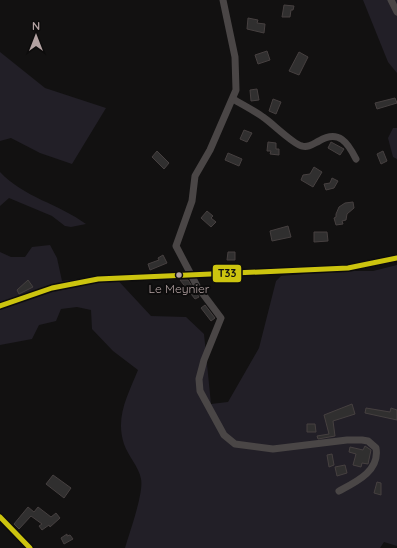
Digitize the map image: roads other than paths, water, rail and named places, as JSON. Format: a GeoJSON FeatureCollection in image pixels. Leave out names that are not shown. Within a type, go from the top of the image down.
{"type":"FeatureCollection","features":[{"type":"Feature","properties":{"kind":"street"},"geometry":{"type":"LineString","coordinates":[[223,0],[237,73],[236,90],[234,99],[210,150],[195,176],[192,201],[176,246],[185,260],[190,274],[222,318],[204,360],[199,379],[200,391],[224,435],[235,444],[273,449],[347,440],[368,441],[376,448],[376,461],[374,467],[357,481],[339,491]]}},
{"type":"Feature","properties":{"kind":"street"},"geometry":{"type":"LineString","coordinates":[[391,0],[397,12]]}},
{"type":"Feature","properties":{"kind":"street"},"geometry":{"type":"LineString","coordinates":[[234,99],[263,117],[300,146],[308,147],[322,139],[331,137],[340,138],[347,142],[356,159]]}},
{"type":"Feature","properties":{"kind":"street"},"geometry":{"type":"LineString","coordinates":[[0,306],[71,283],[98,279],[348,268],[397,258]]}},
{"type":"Feature","properties":{"kind":"street"},"geometry":{"type":"LineString","coordinates":[[0,517],[30,548]]}},
{"type":"Feature","properties":{"kind":"place","name":"Le Meynier"},"geometry":{"type":"Point","coordinates":[179,275]}}]}
